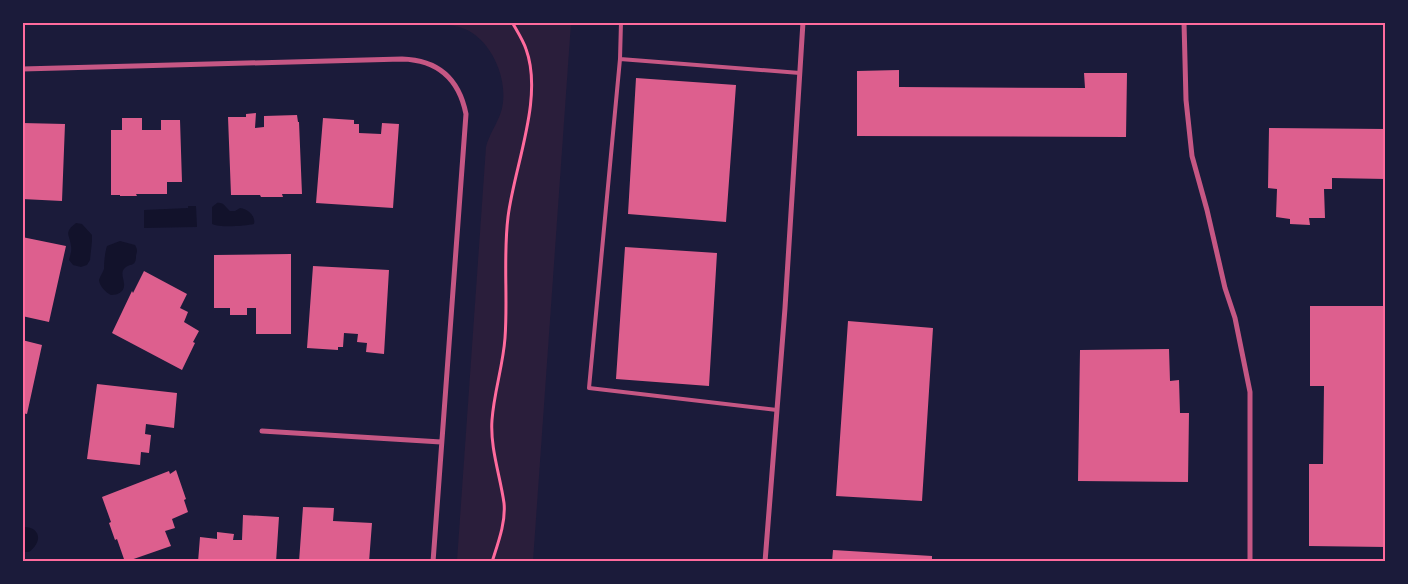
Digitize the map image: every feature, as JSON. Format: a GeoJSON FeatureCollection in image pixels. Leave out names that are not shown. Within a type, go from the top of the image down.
{"type":"FeatureCollection","features":[{"type":"Feature","properties":{"kind":"street"},"geometry":{"type":"LineString","coordinates":[[765,562],[778,410],[803,22]]}},
{"type":"Feature","properties":{"kind":"street"},"geometry":{"type":"LineString","coordinates":[[1184,22],[1186,100],[1192,156],[1235,318],[1250,392],[1250,562]]}},
{"type":"Feature","properties":{"kind":"street"},"geometry":{"type":"LineString","coordinates":[[22,69],[402,59],[417,60],[437,67],[457,88],[466,114],[433,562]]}},
{"type":"Feature","properties":{"kind":"street"},"geometry":{"type":"LineString","coordinates":[[262,431],[441,442]]}},
{"type":"Feature","properties":{"kind":"lane"},"geometry":{"type":"LineString","coordinates":[[621,22],[620,59],[589,388],[778,410]]}},
{"type":"Feature","properties":{"kind":"lane"},"geometry":{"type":"LineString","coordinates":[[620,59],[800,73]]}},
{"type":"Feature","properties":{"kind":"path"},"geometry":{"type":"LineString","coordinates":[[492,562],[503,524],[504,504],[492,442],[492,421],[505,341],[507,315],[506,234],[532,90],[532,76],[526,50],[512,22]]}},
{"type":"Feature","properties":{"kind":"shaded area"},"geometry":{"type":"Polygon","coordinates":[[[442,22],[571,23],[533,561],[457,561],[486,147],[501,112],[503,88],[497,64],[484,43],[465,29],[442,24],[442,22]]]}},
{"type":"Feature","properties":{"kind":"shaded area"},"geometry":{"type":"Polygon","coordinates":[[[217,203],[223,204],[230,211],[240,208],[246,210],[253,216],[254,224],[226,226],[212,224],[212,207],[217,203]]]}},
{"type":"Feature","properties":{"kind":"shaded area"},"geometry":{"type":"Polygon","coordinates":[[[188,206],[196,206],[197,227],[144,228],[144,210],[188,208],[188,206]]]}},
{"type":"Feature","properties":{"kind":"shaded area"},"geometry":{"type":"Polygon","coordinates":[[[76,223],[82,224],[92,235],[90,260],[87,265],[81,267],[73,265],[69,260],[71,248],[68,232],[76,223]]]}},
{"type":"Feature","properties":{"kind":"shaded area"},"geometry":{"type":"Polygon","coordinates":[[[120,241],[135,245],[137,248],[136,260],[134,264],[126,267],[123,271],[124,288],[122,291],[111,295],[103,289],[99,280],[104,269],[107,246],[120,241]]]}},
{"type":"Feature","properties":{"kind":"shaded area"},"geometry":{"type":"Polygon","coordinates":[[[22,527],[33,529],[38,535],[36,544],[29,552],[23,552],[22,527]]]}},
{"type":"Feature","properties":{"kind":"building"},"geometry":{"type":"Polygon","coordinates":[[[899,70],[899,87],[1085,88],[1084,73],[1127,73],[1126,137],[857,136],[857,71],[899,70]]]}},
{"type":"Feature","properties":{"kind":"building"},"geometry":{"type":"Polygon","coordinates":[[[636,78],[736,85],[726,222],[628,214],[636,78]]]}},
{"type":"Feature","properties":{"kind":"building"},"geometry":{"type":"Polygon","coordinates":[[[256,113],[255,128],[264,127],[264,116],[297,115],[299,122],[302,194],[282,194],[283,197],[231,195],[228,117],[246,117],[246,114],[256,113]]]}},
{"type":"Feature","properties":{"kind":"building"},"geometry":{"type":"Polygon","coordinates":[[[122,118],[142,118],[142,130],[161,130],[161,120],[180,120],[182,182],[167,182],[167,194],[111,195],[111,130],[122,130],[122,118]]]}},
{"type":"Feature","properties":{"kind":"building"},"geometry":{"type":"Polygon","coordinates":[[[323,118],[354,120],[354,124],[359,124],[359,133],[381,134],[382,123],[399,124],[393,208],[316,203],[323,118]]]}},
{"type":"Feature","properties":{"kind":"building"},"geometry":{"type":"Polygon","coordinates":[[[22,123],[65,124],[62,201],[22,199],[22,123]]]}},
{"type":"Feature","properties":{"kind":"building"},"geometry":{"type":"Polygon","coordinates":[[[1269,128],[1386,129],[1386,179],[1332,178],[1332,189],[1324,189],[1325,218],[1309,218],[1310,225],[1290,224],[1290,219],[1276,217],[1277,189],[1268,188],[1269,128]]]}},
{"type":"Feature","properties":{"kind":"building"},"geometry":{"type":"Polygon","coordinates":[[[22,237],[66,246],[49,322],[22,316],[22,237]]]}},
{"type":"Feature","properties":{"kind":"building"},"geometry":{"type":"Polygon","coordinates":[[[625,247],[717,253],[709,386],[616,379],[625,247]]]}},
{"type":"Feature","properties":{"kind":"building"},"geometry":{"type":"Polygon","coordinates":[[[291,254],[291,334],[256,334],[256,308],[247,308],[247,315],[230,315],[230,308],[214,308],[214,255],[291,254]]]}},
{"type":"Feature","properties":{"kind":"building"},"geometry":{"type":"Polygon","coordinates":[[[313,266],[389,270],[384,354],[366,352],[367,343],[357,342],[358,334],[344,333],[343,347],[338,347],[338,350],[307,348],[313,266]]]}},
{"type":"Feature","properties":{"kind":"building"},"geometry":{"type":"Polygon","coordinates":[[[144,271],[187,294],[180,308],[188,312],[184,322],[199,331],[182,370],[112,333],[144,271]]]}},
{"type":"Feature","properties":{"kind":"building"},"geometry":{"type":"Polygon","coordinates":[[[1310,306],[1386,306],[1386,547],[1309,546],[1309,464],[1323,464],[1324,386],[1310,386],[1310,306]]]}},
{"type":"Feature","properties":{"kind":"building"},"geometry":{"type":"Polygon","coordinates":[[[848,321],[933,328],[922,501],[836,496],[848,321]]]}},
{"type":"Feature","properties":{"kind":"building"},"geometry":{"type":"Polygon","coordinates":[[[22,340],[42,345],[27,414],[22,413],[22,340]]]}},
{"type":"Feature","properties":{"kind":"building"},"geometry":{"type":"Polygon","coordinates":[[[1169,349],[1170,381],[1179,380],[1180,413],[1189,413],[1188,482],[1078,481],[1080,350],[1169,349]]]}},
{"type":"Feature","properties":{"kind":"building"},"geometry":{"type":"Polygon","coordinates":[[[97,384],[177,393],[174,428],[146,424],[145,434],[151,435],[149,453],[141,452],[140,465],[87,459],[97,384]]]}},
{"type":"Feature","properties":{"kind":"building"},"geometry":{"type":"Polygon","coordinates":[[[176,470],[186,499],[184,500],[188,512],[172,519],[175,528],[165,531],[171,546],[125,562],[117,539],[115,540],[102,497],[169,471],[170,474],[176,470]]]}},
{"type":"Feature","properties":{"kind":"building"},"geometry":{"type":"Polygon","coordinates":[[[303,507],[334,508],[333,521],[372,523],[369,562],[299,562],[303,507]]]}},
{"type":"Feature","properties":{"kind":"building"},"geometry":{"type":"Polygon","coordinates":[[[243,515],[279,517],[276,562],[198,562],[200,537],[217,539],[217,532],[234,534],[233,540],[242,540],[243,515]]]}},
{"type":"Feature","properties":{"kind":"building"},"geometry":{"type":"Polygon","coordinates":[[[833,550],[932,556],[932,562],[832,562],[833,550]]]}},
{"type":"Feature","properties":{"kind":"building"},"geometry":{"type":"Polygon","coordinates":[[[1081,559],[1159,560],[1159,562],[1081,562],[1081,559]]]}}]}
